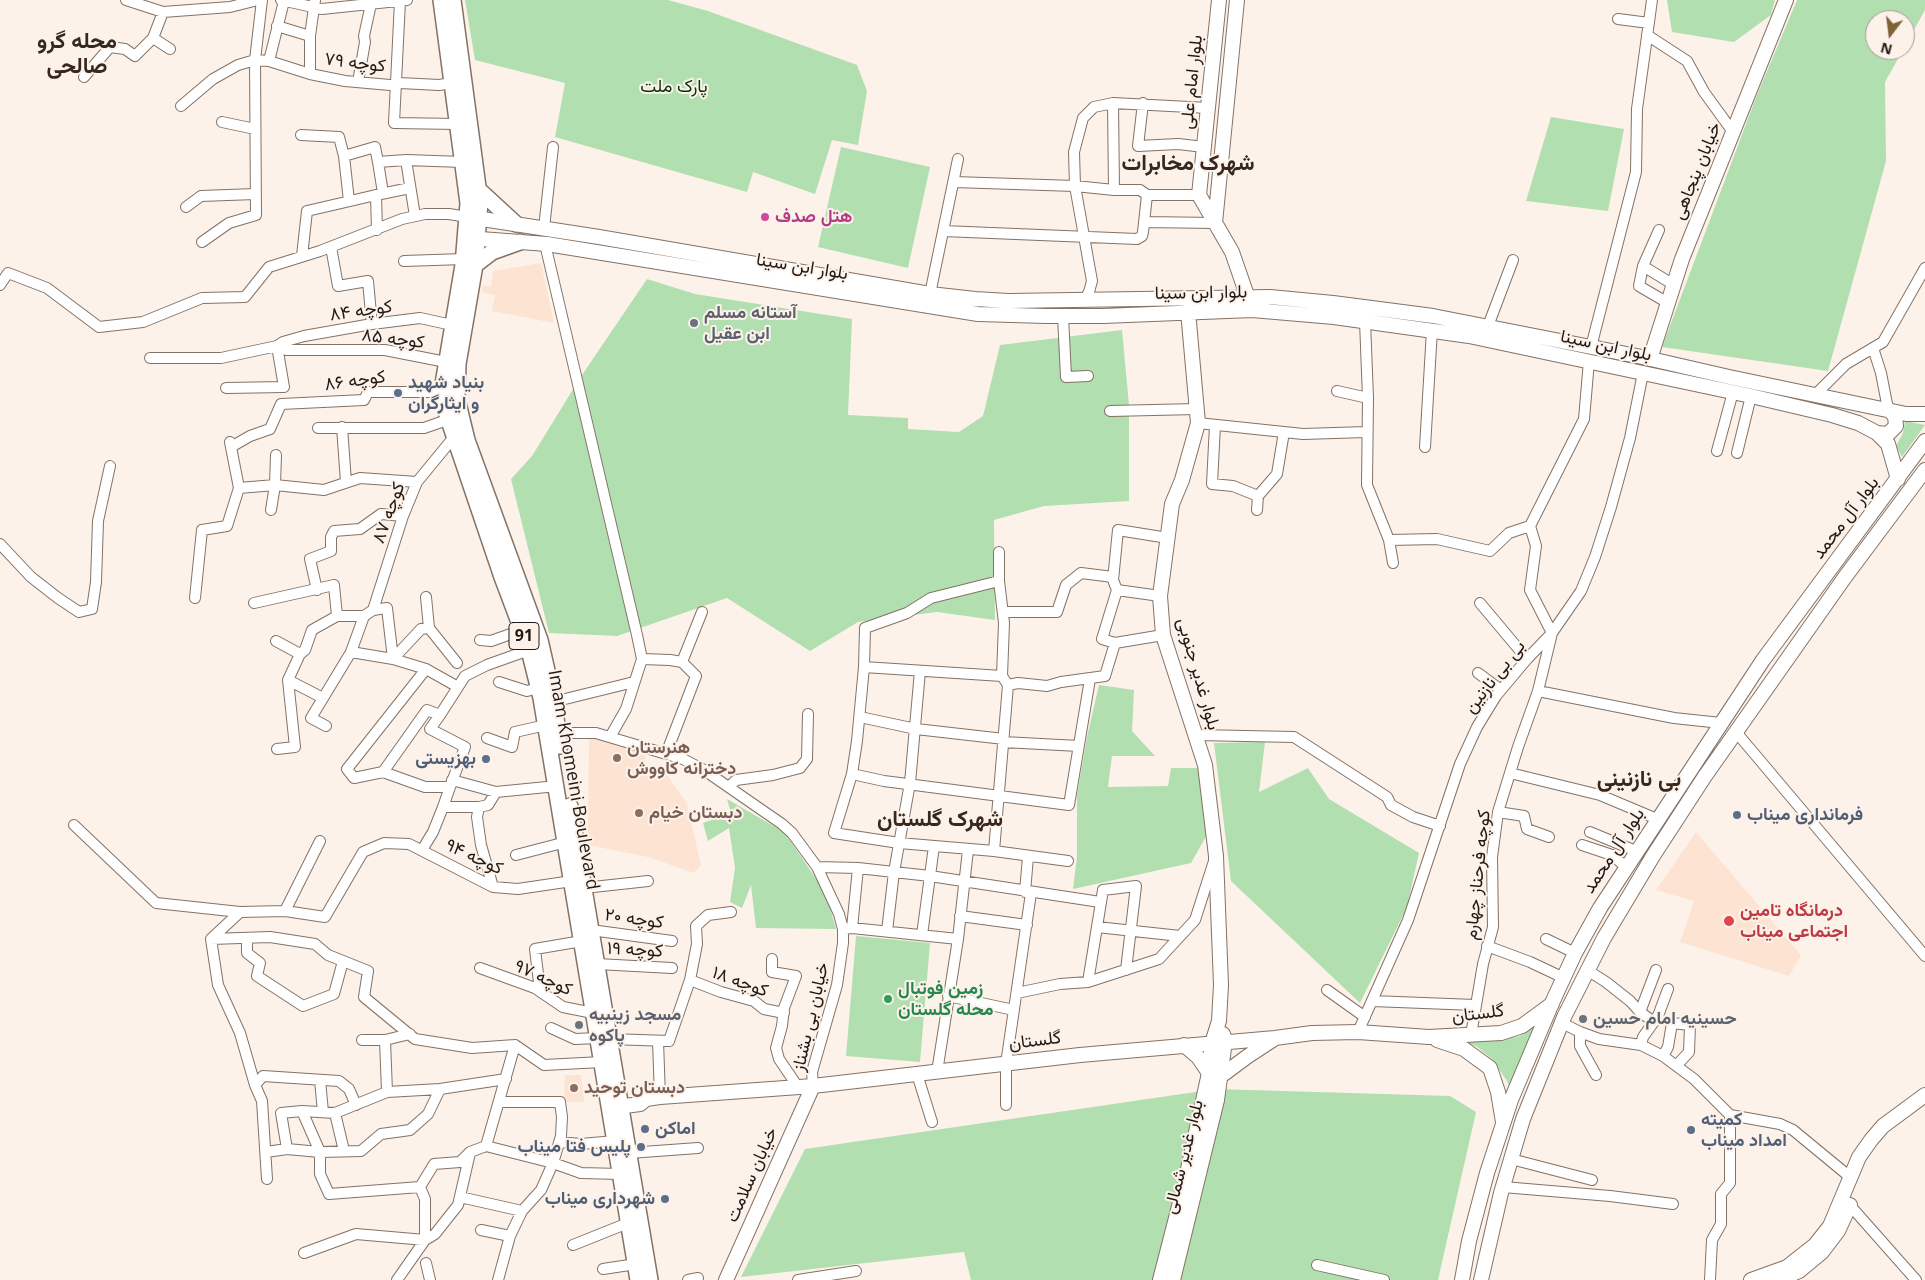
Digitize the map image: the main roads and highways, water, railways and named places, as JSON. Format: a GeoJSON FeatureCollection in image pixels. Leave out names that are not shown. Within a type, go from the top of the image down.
{"type":"FeatureCollection","features":[{"type":"Feature","properties":{"kind":"main road","name":"Imam Khomeini Boulevard"},"geometry":{"type":"LineString","coordinates":[[441,0],[468,203],[473,218]]}},
{"type":"Feature","properties":{"kind":"main road","name":"Imam Khomeini Boulevard"},"geometry":{"type":"LineString","coordinates":[[453,0],[478,189],[473,218],[470,262],[458,364],[457,399],[467,440],[552,729],[580,882],[593,1013],[604,1038],[602,1062],[629,1153],[650,1280]]}},
{"type":"Feature","properties":{"kind":"main road","name":"بلوار امام علی"},"geometry":{"type":"LineString","coordinates":[[1215,223],[1199,195],[1219,0]]}},
{"type":"Feature","properties":{"kind":"main road","name":"بلوار امام علی"},"geometry":{"type":"LineString","coordinates":[[1215,223],[1237,0]]}},
{"type":"Feature","properties":{"kind":"main road","name":"خیابان پنجاهی"},"geometry":{"type":"LineString","coordinates":[[1650,359],[1682,259],[1786,0]]}},
{"type":"Feature","properties":{"kind":"main road"},"geometry":{"type":"LineString","coordinates":[[478,189],[516,224]]}},
{"type":"Feature","properties":{"kind":"main road","name":"بلوار ابن سینا"},"geometry":{"type":"LineString","coordinates":[[473,218],[544,228],[930,294],[1008,302],[1333,303],[1434,316],[1650,359],[1906,414],[1925,414]]}},
{"type":"Feature","properties":{"kind":"main road"},"geometry":{"type":"LineString","coordinates":[[1215,223],[1232,252],[1250,303]]}},
{"type":"Feature","properties":{"kind":"main road","name":"بلوار ابن سینا"},"geometry":{"type":"LineString","coordinates":[[472,239],[545,244],[931,308],[978,314],[1063,316],[1188,311],[1250,303],[1469,336],[1751,396],[1858,423],[1877,433],[1888,444],[1898,479]]}},
{"type":"Feature","properties":{"kind":"main road"},"geometry":{"type":"LineString","coordinates":[[470,262],[520,242]]}},
{"type":"Feature","properties":{"kind":"main road","name":"Imam Khomeini Boulevard"},"geometry":{"type":"LineString","coordinates":[[470,262],[452,325],[446,362],[443,402],[454,437],[503,559],[540,640],[553,702],[552,729],[556,786],[566,842],[580,882]]}},
{"type":"Feature","properties":{"kind":"main road","name":"بلوار غدیر جنوبی"},"geometry":{"type":"LineString","coordinates":[[1188,311],[1198,416],[1182,480],[1172,504],[1160,596],[1163,635],[1206,765],[1216,856],[1221,985],[1219,1042]]}},
{"type":"Feature","properties":{"kind":"main road"},"geometry":{"type":"LineString","coordinates":[[1877,433],[1888,434],[1896,426],[1895,416],[1888,409]]}},
{"type":"Feature","properties":{"kind":"main road","name":"بلوار آل محمد"},"geometry":{"type":"LineString","coordinates":[[1462,1280],[1469,1240],[1487,1173],[1511,1100],[1552,1003],[1590,926],[1636,851],[1721,723],[1792,622],[1925,441]]}},
{"type":"Feature","properties":{"kind":"main road","name":"بلوار آل محمد"},"geometry":{"type":"LineString","coordinates":[[1481,1280],[1503,1187],[1523,1119],[1562,1022],[1604,938],[1653,856],[1705,776],[1925,470]]}},
{"type":"Feature","properties":{"kind":"main road"},"geometry":{"type":"LineString","coordinates":[[1792,622],[1806,633]]}},
{"type":"Feature","properties":{"kind":"main road"},"geometry":{"type":"LineString","coordinates":[[1590,926],[1604,938]]}},
{"type":"Feature","properties":{"kind":"main road","name":"Imam Khomeini Boulevard"},"geometry":{"type":"LineString","coordinates":[[586,935],[597,964],[604,1038],[615,1102],[615,1141],[638,1280]]}},
{"type":"Feature","properties":{"kind":"main road","name":"گلستان"},"geometry":{"type":"LineString","coordinates":[[615,1102],[640,1104],[653,1098],[813,1086],[1184,1045],[1275,1038],[1312,1033],[1358,1032],[1429,1037],[1501,1033],[1522,1026],[1552,1003]]}},
{"type":"Feature","properties":{"kind":"main road","name":"گلستان"},"geometry":{"type":"LineString","coordinates":[[1429,1037],[1464,1049],[1490,1068],[1498,1092],[1503,1125]]}},
{"type":"Feature","properties":{"kind":"main road"},"geometry":{"type":"LineString","coordinates":[[1184,1045],[1215,1074],[1248,1056],[1275,1038]]}},
{"type":"Feature","properties":{"kind":"main road","name":"بلوار غدیر شمالی"},"geometry":{"type":"LineString","coordinates":[[1172,1280],[1182,1246],[1215,1074],[1219,1042]]}},
{"type":"Feature","properties":{"kind":"main road","name":"بلوار غدیر شمالی"},"geometry":{"type":"LineString","coordinates":[[1160,1280],[1215,1074]]}},
{"type":"Feature","properties":{"kind":"main road","name":"خیابان سلامت"},"geometry":{"type":"LineString","coordinates":[[726,1280],[813,1086]]}},
{"type":"Feature","properties":{"kind":"main road"},"geometry":{"type":"LineString","coordinates":[[1779,1280],[1799,1271],[1822,1252],[1838,1230],[1850,1177],[1859,1157],[1883,1126],[1925,1095]]}},
{"type":"Feature","properties":{"kind":"main road"},"geometry":{"type":"LineString","coordinates":[[1751,1280],[1787,1267],[1808,1252],[1830,1226],[1846,1201]]}},
{"type":"Feature","properties":{"kind":"main road"},"geometry":{"type":"LineString","coordinates":[[1469,1240],[1488,1245]]}},
{"type":"Feature","properties":{"kind":"place","name":"هتل صدف"},"geometry":{"type":"Point","coordinates":[765,217]}},
{"type":"Feature","properties":{"kind":"place","name":"آستانه مسلم ابن عقیل"},"geometry":{"type":"Point","coordinates":[694,323]}},
{"type":"Feature","properties":{"kind":"place","name":"بنیاد شهید و ایثارگران"},"geometry":{"type":"Point","coordinates":[398,393]}},
{"type":"Feature","properties":{"kind":"place","name":"هنرستان دخترانه کاووش"},"geometry":{"type":"Point","coordinates":[617,758]}},
{"type":"Feature","properties":{"kind":"place","name":"بهزیستی"},"geometry":{"type":"Point","coordinates":[486,759]}},
{"type":"Feature","properties":{"kind":"place","name":"دبستان خیام"},"geometry":{"type":"Point","coordinates":[639,813]}},
{"type":"Feature","properties":{"kind":"place","name":"فرمانداری میناب"},"geometry":{"type":"Point","coordinates":[1737,815]}},
{"type":"Feature","properties":{"kind":"place","name":"درمانگاه تامین اجتماعی میناب"},"geometry":{"type":"Point","coordinates":[1729,921]}},
{"type":"Feature","properties":{"kind":"place","name":"زمین فوتبال محله گلستان"},"geometry":{"type":"Point","coordinates":[888,999]}},
{"type":"Feature","properties":{"kind":"place","name":"حسینیه امام حسین"},"geometry":{"type":"Point","coordinates":[1583,1019]}},
{"type":"Feature","properties":{"kind":"place","name":"مسجد زینبیه پاکوه"},"geometry":{"type":"Point","coordinates":[579,1025]}},
{"type":"Feature","properties":{"kind":"place","name":"دبستان توحید"},"geometry":{"type":"Point","coordinates":[574,1088]}},
{"type":"Feature","properties":{"kind":"place","name":"اماکن"},"geometry":{"type":"Point","coordinates":[645,1129]}},
{"type":"Feature","properties":{"kind":"place","name":"کمیته امداد میناب"},"geometry":{"type":"Point","coordinates":[1691,1130]}},
{"type":"Feature","properties":{"kind":"place","name":"پلیس فتا میناب"},"geometry":{"type":"Point","coordinates":[641,1147]}},
{"type":"Feature","properties":{"kind":"place","name":"شهرداری میناب"},"geometry":{"type":"Point","coordinates":[665,1199]}},
{"type":"Feature","properties":{"kind":"district","name":"محله گرو صالحی"},"geometry":{"type":"Point","coordinates":[77,54]}},
{"type":"Feature","properties":{"kind":"district","name":"شهرک مخابرات"},"geometry":{"type":"Point","coordinates":[1188,164]}},
{"type":"Feature","properties":{"kind":"district","name":"بی نازنینی"},"geometry":{"type":"Point","coordinates":[1639,780]}},
{"type":"Feature","properties":{"kind":"district","name":"شهرک گلستان"},"geometry":{"type":"Point","coordinates":[940,820]}},
{"type":"Feature","properties":{"kind":"park label","name":"پارک ملت"},"geometry":{"type":"Point","coordinates":[674,87]}}]}
